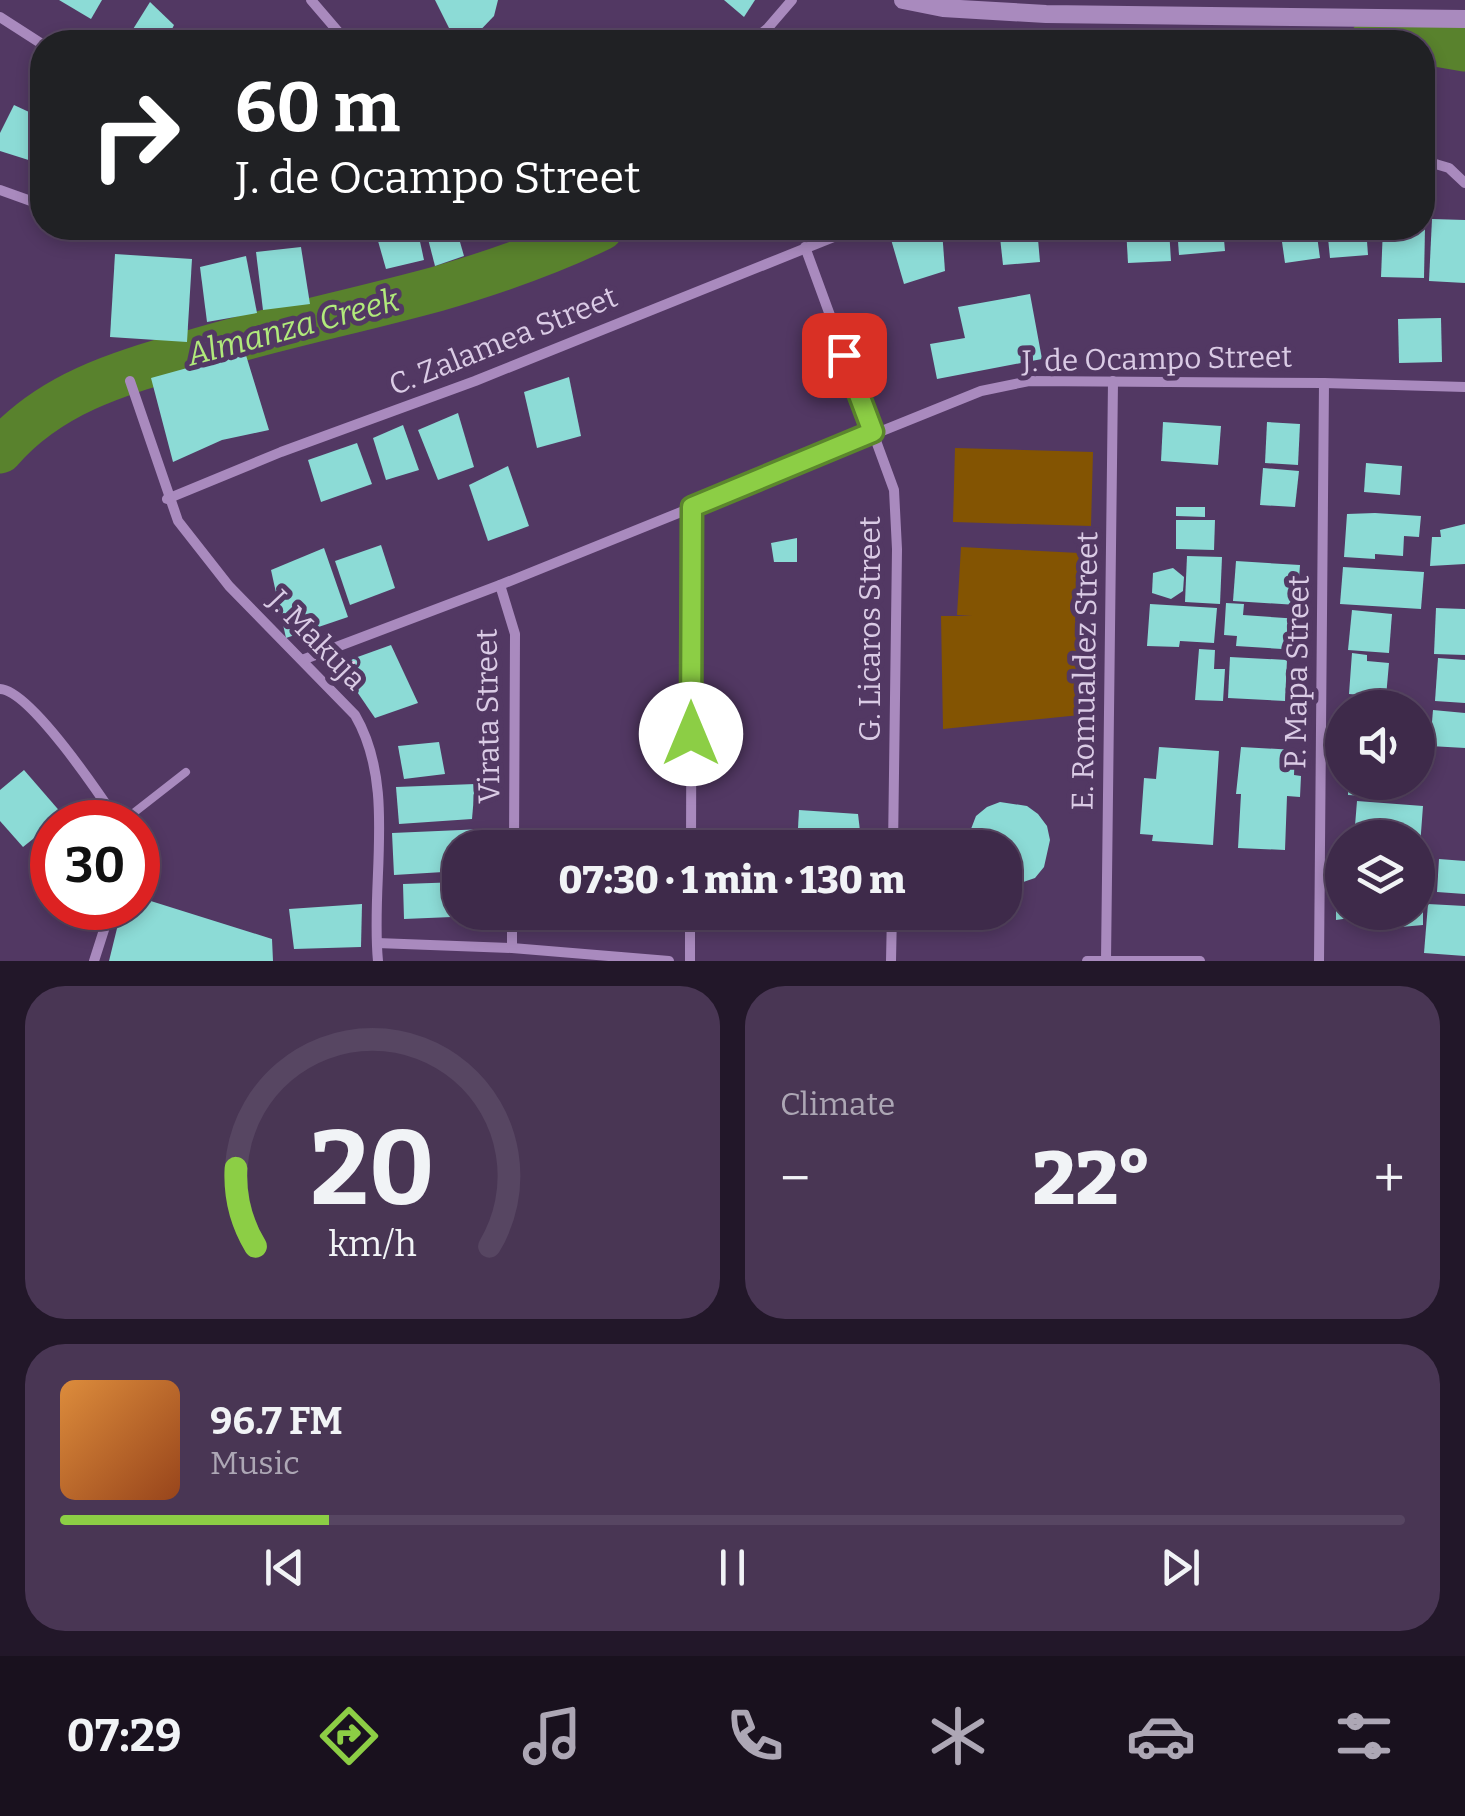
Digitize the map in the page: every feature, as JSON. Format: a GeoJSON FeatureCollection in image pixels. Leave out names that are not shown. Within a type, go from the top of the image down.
{"type":"FeatureCollection","features":[{"type":"Feature","properties":{"kind":"street"},"geometry":{"type":"LineString","coordinates":[[311,0],[337,30]]}},
{"type":"Feature","properties":{"kind":"street"},"geometry":{"type":"LineString","coordinates":[[767,30],[792,0]]}},
{"type":"Feature","properties":{"kind":"street"},"geometry":{"type":"LineString","coordinates":[[903,0],[959,5],[1465,19]]}},
{"type":"Feature","properties":{"kind":"street"},"geometry":{"type":"LineString","coordinates":[[0,16],[30,36]]}},
{"type":"Feature","properties":{"kind":"street"},"geometry":{"type":"LineString","coordinates":[[1435,164],[1448,168],[1465,183]]}},
{"type":"Feature","properties":{"kind":"street"},"geometry":{"type":"LineString","coordinates":[[0,190],[30,201]]}},
{"type":"Feature","properties":{"kind":"street","name":"C. Zalamea Street"},"geometry":{"type":"LineString","coordinates":[[168,499],[281,452],[474,382],[824,240]]}},
{"type":"Feature","properties":{"kind":"street","name":"G. Licaros Street"},"geometry":{"type":"LineString","coordinates":[[806,247],[894,490],[893,830]]}},
{"type":"Feature","properties":{"kind":"street","name":"J. Makuja"},"geometry":{"type":"LineString","coordinates":[[130,381],[178,522],[229,586],[354,715],[372,750],[378,805],[378,961]]}},
{"type":"Feature","properties":{"kind":"street","name":"J. de Ocampo Street"},"geometry":{"type":"LineString","coordinates":[[302,660],[500,585],[981,391],[1030,381],[1324,382],[1465,387]]}},
{"type":"Feature","properties":{"kind":"street","name":"E. Romualdez Street"},"geometry":{"type":"LineString","coordinates":[[1106,961],[1114,382]]}},
{"type":"Feature","properties":{"kind":"street","name":"P. Mapa Street"},"geometry":{"type":"LineString","coordinates":[[1319,961],[1324,382]]}},
{"type":"Feature","properties":{"kind":"street"},"geometry":{"type":"LineString","coordinates":[[691,830],[692,507]]}},
{"type":"Feature","properties":{"kind":"street","name":"Virata Street"},"geometry":{"type":"LineString","coordinates":[[500,585],[515,634],[514,830]]}},
{"type":"Feature","properties":{"kind":"street"},"geometry":{"type":"LineString","coordinates":[[0,690],[9,690],[36,713],[103,800]]}},
{"type":"Feature","properties":{"kind":"street"},"geometry":{"type":"LineString","coordinates":[[94,961],[105,930]]}},
{"type":"Feature","properties":{"kind":"street"},"geometry":{"type":"LineString","coordinates":[[512,930],[512,948]]}},
{"type":"Feature","properties":{"kind":"street"},"geometry":{"type":"LineString","coordinates":[[690,930],[690,961]]}},
{"type":"Feature","properties":{"kind":"street"},"geometry":{"type":"LineString","coordinates":[[891,961],[892,930]]}},
{"type":"Feature","properties":{"kind":"street"},"geometry":{"type":"LineString","coordinates":[[377,943],[512,948],[669,961]]}},
{"type":"Feature","properties":{"kind":"street"},"geometry":{"type":"LineString","coordinates":[[1087,961],[1200,961]]}},
{"type":"Feature","properties":{"kind":"lane"},"geometry":{"type":"LineString","coordinates":[[149,800],[186,772]]}},
{"type":"Feature","properties":{"kind":"shaded area"},"geometry":{"type":"Polygon","coordinates":[[[955,448],[1093,452],[1091,526],[953,522],[955,448]]]}},
{"type":"Feature","properties":{"kind":"shaded area"},"geometry":{"type":"Polygon","coordinates":[[[961,547],[1079,553],[1075,621],[1083,622],[1080,715],[943,729],[941,616],[972,616],[957,615],[961,547]]]}},
{"type":"Feature","properties":{"kind":"building"},"geometry":{"type":"Polygon","coordinates":[[[59,0],[102,0],[91,19],[59,0]]]}},
{"type":"Feature","properties":{"kind":"building"},"geometry":{"type":"Polygon","coordinates":[[[435,0],[498,0],[494,16],[481,30],[450,30],[435,0]]]}},
{"type":"Feature","properties":{"kind":"building"},"geometry":{"type":"Polygon","coordinates":[[[724,0],[755,0],[744,17],[724,0]]]}},
{"type":"Feature","properties":{"kind":"building"},"geometry":{"type":"Polygon","coordinates":[[[150,2],[174,25],[172,30],[132,30],[150,2]]]}},
{"type":"Feature","properties":{"kind":"building"},"geometry":{"type":"Polygon","coordinates":[[[14,105],[30,112],[30,160],[0,151],[0,133],[14,105]]]}},
{"type":"Feature","properties":{"kind":"building"},"geometry":{"type":"Polygon","coordinates":[[[1435,219],[1465,220],[1465,283],[1429,281],[1435,219]]]}},
{"type":"Feature","properties":{"kind":"building"},"geometry":{"type":"Polygon","coordinates":[[[378,240],[420,240],[424,260],[386,269],[378,240]]]}},
{"type":"Feature","properties":{"kind":"building"},"geometry":{"type":"Polygon","coordinates":[[[428,240],[459,240],[464,256],[435,266],[428,240]]]}},
{"type":"Feature","properties":{"kind":"building"},"geometry":{"type":"Polygon","coordinates":[[[891,240],[943,240],[945,271],[904,284],[891,240]]]}},
{"type":"Feature","properties":{"kind":"building"},"geometry":{"type":"Polygon","coordinates":[[[1000,240],[1038,240],[1040,262],[1003,265],[1000,240]]]}},
{"type":"Feature","properties":{"kind":"building"},"geometry":{"type":"Polygon","coordinates":[[[1127,240],[1170,240],[1171,261],[1128,263],[1127,240]]]}},
{"type":"Feature","properties":{"kind":"building"},"geometry":{"type":"Polygon","coordinates":[[[1178,240],[1224,240],[1225,251],[1179,255],[1178,240]]]}},
{"type":"Feature","properties":{"kind":"building"},"geometry":{"type":"Polygon","coordinates":[[[1282,240],[1318,240],[1320,258],[1285,263],[1282,240]]]}},
{"type":"Feature","properties":{"kind":"building"},"geometry":{"type":"Polygon","coordinates":[[[1328,240],[1367,240],[1368,255],[1330,258],[1328,240]]]}},
{"type":"Feature","properties":{"kind":"building"},"geometry":{"type":"Polygon","coordinates":[[[1383,240],[1425,240],[1424,278],[1381,277],[1383,240]]]}},
{"type":"Feature","properties":{"kind":"building"},"geometry":{"type":"Polygon","coordinates":[[[301,247],[310,304],[263,310],[256,252],[301,247]]]}},
{"type":"Feature","properties":{"kind":"building"},"geometry":{"type":"Polygon","coordinates":[[[115,254],[192,259],[187,342],[110,337],[115,254]]]}},
{"type":"Feature","properties":{"kind":"building"},"geometry":{"type":"Polygon","coordinates":[[[246,256],[257,313],[207,322],[200,267],[246,256]]]}},
{"type":"Feature","properties":{"kind":"building"},"geometry":{"type":"Polygon","coordinates":[[[1030,294],[1042,359],[937,379],[930,344],[965,338],[958,307],[1030,294]]]}},
{"type":"Feature","properties":{"kind":"building"},"geometry":{"type":"Polygon","coordinates":[[[1441,318],[1442,362],[1399,363],[1398,319],[1441,318]]]}},
{"type":"Feature","properties":{"kind":"building"},"geometry":{"type":"Polygon","coordinates":[[[245,352],[269,430],[222,440],[173,462],[151,378],[245,352]]]}},
{"type":"Feature","properties":{"kind":"building"},"geometry":{"type":"Polygon","coordinates":[[[569,377],[581,436],[537,448],[524,392],[569,377]]]}},
{"type":"Feature","properties":{"kind":"building"},"geometry":{"type":"Polygon","coordinates":[[[458,413],[474,467],[438,480],[418,430],[458,413]]]}},
{"type":"Feature","properties":{"kind":"building"},"geometry":{"type":"Polygon","coordinates":[[[1163,422],[1221,426],[1218,465],[1161,461],[1163,422]]]}},
{"type":"Feature","properties":{"kind":"building"},"geometry":{"type":"Polygon","coordinates":[[[1267,422],[1300,424],[1298,465],[1265,463],[1267,422]]]}},
{"type":"Feature","properties":{"kind":"building"},"geometry":{"type":"Polygon","coordinates":[[[403,425],[419,470],[386,480],[373,438],[403,425]]]}},
{"type":"Feature","properties":{"kind":"building"},"geometry":{"type":"Polygon","coordinates":[[[357,443],[372,484],[321,502],[308,460],[357,443]]]}},
{"type":"Feature","properties":{"kind":"building"},"geometry":{"type":"Polygon","coordinates":[[[1366,463],[1402,466],[1400,495],[1364,492],[1366,463]]]}},
{"type":"Feature","properties":{"kind":"building"},"geometry":{"type":"Polygon","coordinates":[[[508,466],[529,526],[488,541],[469,485],[508,466]]]}},
{"type":"Feature","properties":{"kind":"building"},"geometry":{"type":"Polygon","coordinates":[[[1263,468],[1299,471],[1295,507],[1260,505],[1263,468]]]}},
{"type":"Feature","properties":{"kind":"building"},"geometry":{"type":"Polygon","coordinates":[[[1176,507],[1205,507],[1205,517],[1176,516],[1176,507]]]}},
{"type":"Feature","properties":{"kind":"building"},"geometry":{"type":"Polygon","coordinates":[[[1347,514],[1421,516],[1419,537],[1404,536],[1403,556],[1344,557],[1347,514]]]}},
{"type":"Feature","properties":{"kind":"building"},"geometry":{"type":"Polygon","coordinates":[[[1176,520],[1215,520],[1214,550],[1176,549],[1176,520]]]}},
{"type":"Feature","properties":{"kind":"building"},"geometry":{"type":"Polygon","coordinates":[[[1465,524],[1465,564],[1430,566],[1432,537],[1441,537],[1440,530],[1465,524]]]}},
{"type":"Feature","properties":{"kind":"building"},"geometry":{"type":"Polygon","coordinates":[[[797,538],[797,562],[774,562],[771,543],[797,538]]]}},
{"type":"Feature","properties":{"kind":"building"},"geometry":{"type":"Polygon","coordinates":[[[381,545],[395,588],[350,605],[335,561],[381,545]]]}},
{"type":"Feature","properties":{"kind":"building"},"geometry":{"type":"Polygon","coordinates":[[[324,548],[348,617],[286,638],[271,570],[324,548]]]}},
{"type":"Feature","properties":{"kind":"building"},"geometry":{"type":"Polygon","coordinates":[[[1187,556],[1222,557],[1220,604],[1185,602],[1187,556]]]}},
{"type":"Feature","properties":{"kind":"building"},"geometry":{"type":"Polygon","coordinates":[[[1236,561],[1300,565],[1297,605],[1233,601],[1236,561]]]}},
{"type":"Feature","properties":{"kind":"building"},"geometry":{"type":"Polygon","coordinates":[[[1343,567],[1424,572],[1421,609],[1340,604],[1343,567]]]}},
{"type":"Feature","properties":{"kind":"building"},"geometry":{"type":"Polygon","coordinates":[[[1173,568],[1184,577],[1183,591],[1171,599],[1152,593],[1153,573],[1173,568]]]}},
{"type":"Feature","properties":{"kind":"building"},"geometry":{"type":"Polygon","coordinates":[[[1226,603],[1244,604],[1243,615],[1300,619],[1298,650],[1236,646],[1237,636],[1224,635],[1226,603]]]}},
{"type":"Feature","properties":{"kind":"building"},"geometry":{"type":"Polygon","coordinates":[[[1150,604],[1217,608],[1214,643],[1180,641],[1179,647],[1147,646],[1150,604]]]}},
{"type":"Feature","properties":{"kind":"building"},"geometry":{"type":"Polygon","coordinates":[[[1436,608],[1465,609],[1465,655],[1434,654],[1436,608]]]}},
{"type":"Feature","properties":{"kind":"building"},"geometry":{"type":"Polygon","coordinates":[[[1352,610],[1392,614],[1389,653],[1348,650],[1352,610]]]}},
{"type":"Feature","properties":{"kind":"building"},"geometry":{"type":"Polygon","coordinates":[[[391,645],[418,703],[375,718],[338,664],[391,645]]]}},
{"type":"Feature","properties":{"kind":"building"},"geometry":{"type":"Polygon","coordinates":[[[1199,649],[1215,650],[1214,669],[1225,669],[1223,701],[1195,700],[1199,649]]]}},
{"type":"Feature","properties":{"kind":"building"},"geometry":{"type":"Polygon","coordinates":[[[1352,653],[1367,655],[1367,661],[1389,663],[1387,690],[1349,690],[1352,653]]]}},
{"type":"Feature","properties":{"kind":"building"},"geometry":{"type":"Polygon","coordinates":[[[1230,657],[1287,660],[1285,701],[1228,698],[1230,657]]]}},
{"type":"Feature","properties":{"kind":"building"},"geometry":{"type":"Polygon","coordinates":[[[1438,658],[1465,660],[1465,703],[1435,701],[1438,658]]]}},
{"type":"Feature","properties":{"kind":"building"},"geometry":{"type":"Polygon","coordinates":[[[1435,710],[1465,713],[1465,748],[1435,746],[1435,710]]]}},
{"type":"Feature","properties":{"kind":"building"},"geometry":{"type":"Polygon","coordinates":[[[439,742],[445,774],[404,779],[398,746],[439,742]]]}},
{"type":"Feature","properties":{"kind":"building"},"geometry":{"type":"Polygon","coordinates":[[[1159,747],[1219,751],[1213,845],[1152,841],[1153,835],[1140,834],[1144,778],[1156,779],[1159,747]]]}},
{"type":"Feature","properties":{"kind":"building"},"geometry":{"type":"Polygon","coordinates":[[[1241,747],[1295,750],[1294,775],[1301,776],[1300,797],[1287,796],[1285,850],[1238,848],[1241,794],[1236,794],[1241,747]]]}},
{"type":"Feature","properties":{"kind":"building"},"geometry":{"type":"Polygon","coordinates":[[[24,770],[50,800],[30,800],[30,841],[23,847],[0,821],[0,790],[24,770]]]}},
{"type":"Feature","properties":{"kind":"building"},"geometry":{"type":"Polygon","coordinates":[[[475,784],[472,819],[399,824],[396,787],[475,784]]]}},
{"type":"Feature","properties":{"kind":"building"},"geometry":{"type":"Polygon","coordinates":[[[1357,801],[1423,806],[1422,820],[1355,820],[1357,801]]]}},
{"type":"Feature","properties":{"kind":"building"},"geometry":{"type":"Polygon","coordinates":[[[1000,802],[1027,806],[1047,826],[1050,840],[1044,867],[1035,878],[1022,882],[1022,830],[971,830],[976,816],[1000,802]]]}},
{"type":"Feature","properties":{"kind":"building"},"geometry":{"type":"Polygon","coordinates":[[[799,810],[858,814],[860,830],[839,830],[798,828],[799,810]]]}},
{"type":"Feature","properties":{"kind":"building"},"geometry":{"type":"Polygon","coordinates":[[[442,831],[442,872],[394,875],[392,833],[442,831]]]}},
{"type":"Feature","properties":{"kind":"building"},"geometry":{"type":"Polygon","coordinates":[[[1439,859],[1465,861],[1465,894],[1437,892],[1439,859]]]}},
{"type":"Feature","properties":{"kind":"building"},"geometry":{"type":"Polygon","coordinates":[[[442,883],[442,917],[404,919],[403,884],[442,883]]]}},
{"type":"Feature","properties":{"kind":"building"},"geometry":{"type":"Polygon","coordinates":[[[160,904],[272,939],[273,961],[109,961],[117,930],[160,930],[160,904]]]}},
{"type":"Feature","properties":{"kind":"building"},"geometry":{"type":"Polygon","coordinates":[[[362,904],[361,947],[294,949],[289,909],[362,904]]]}},
{"type":"Feature","properties":{"kind":"building"},"geometry":{"type":"Polygon","coordinates":[[[1435,904],[1465,906],[1465,956],[1424,953],[1426,930],[1435,930],[1435,904]]]}},
{"type":"Feature","properties":{"kind":"waterway","name":"Almanza Creek"},"geometry":{"type":"LineString","coordinates":[[1435,44],[1465,49]]}},
{"type":"Feature","properties":{"kind":"waterway","name":"Almanza Creek"},"geometry":{"type":"LineString","coordinates":[[0,451],[64,399],[114,377],[223,343],[458,283],[573,240]]}},
{"type":"Feature","properties":{"kind":"route"},"geometry":{"type":"LineString","coordinates":[[691,734],[692,507],[873,432],[844,355]]}}]}
